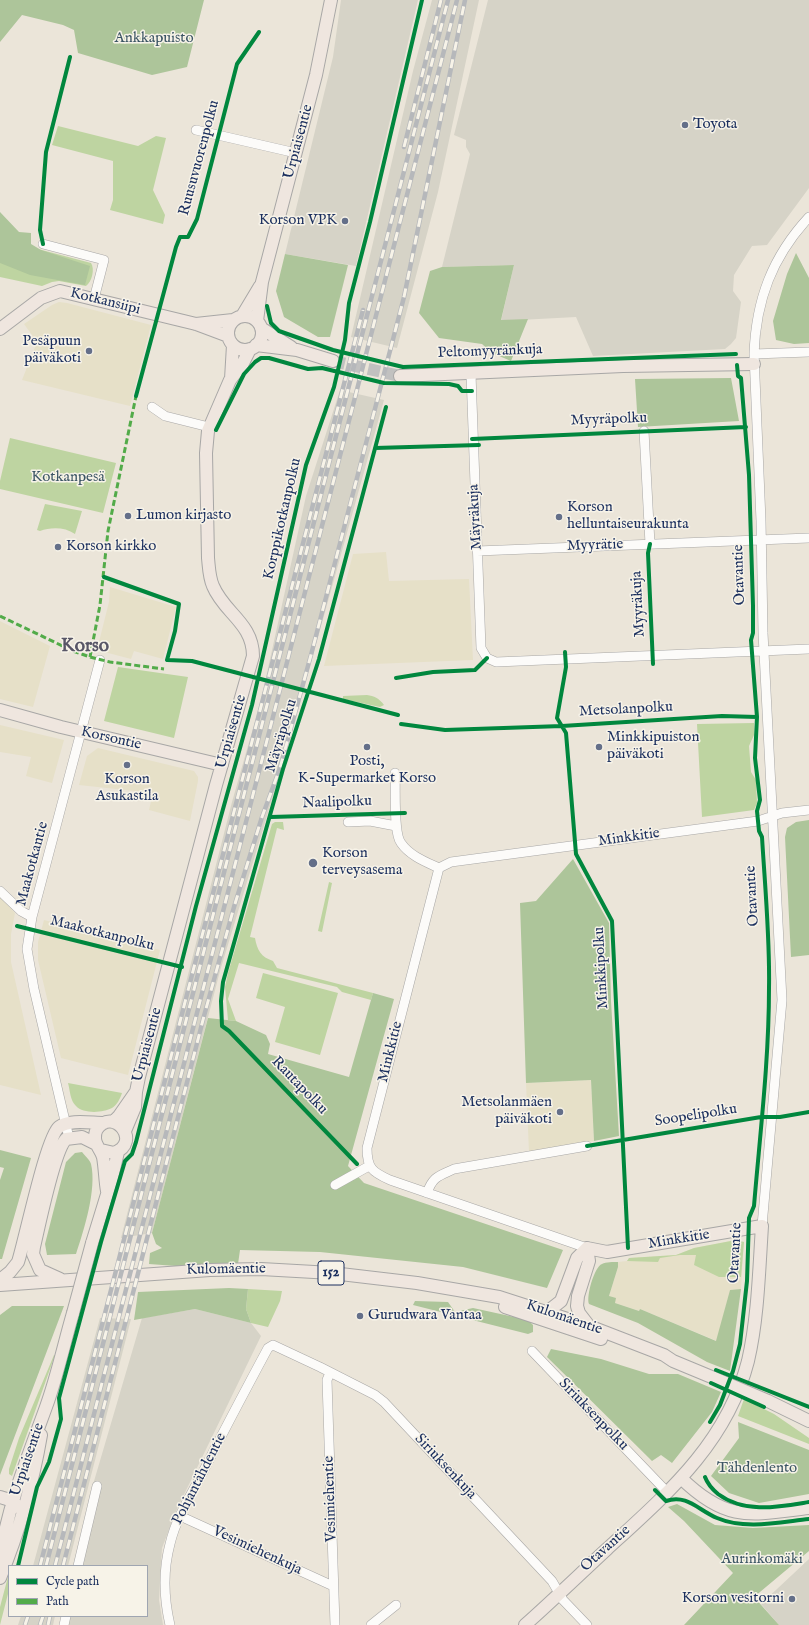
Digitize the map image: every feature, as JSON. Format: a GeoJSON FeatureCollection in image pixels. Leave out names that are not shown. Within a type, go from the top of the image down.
{"type":"FeatureCollection","features":[{"type":"Feature","properties":{"kind":"main road","name":"Urpiaisentie"},"geometry":{"type":"LineString","coordinates":[[11,1512],[28,1453],[46,1407],[74,1313],[118,1152],[125,1144],[125,1131],[135,1107],[136,1092],[222,765],[251,667],[253,646],[247,631],[217,593],[210,575],[208,558],[206,453],[209,427],[230,380],[261,338],[259,324],[262,282],[316,75],[331,0]]}},
{"type":"Feature","properties":{"kind":"main road","name":"Urpiaisentie"},"geometry":{"type":"LineString","coordinates":[[230,380],[230,341],[228,327],[237,318],[262,282]]}},
{"type":"Feature","properties":{"kind":"main road","name":"Kotkansiipi"},"geometry":{"type":"LineString","coordinates":[[0,329],[41,298],[53,292],[66,292],[196,324],[230,341]]}},
{"type":"Feature","properties":{"kind":"main road"},"geometry":{"type":"LineString","coordinates":[[237,318],[250,316],[259,324],[297,350]]}},
{"type":"Feature","properties":{"kind":"main road","name":"Kotkansiipi"},"geometry":{"type":"LineString","coordinates":[[196,324],[237,318]]}},
{"type":"Feature","properties":{"kind":"main road"},"geometry":{"type":"LineString","coordinates":[[230,341],[240,349],[253,347],[297,350],[332,361]]}},
{"type":"Feature","properties":{"kind":"main road","name":"Peltomyyränkuja"},"geometry":{"type":"LineString","coordinates":[[400,376],[471,374],[754,359]]}},
{"type":"Feature","properties":{"kind":"main road","name":"Korsontie"},"geometry":{"type":"LineString","coordinates":[[0,710],[80,732],[222,765]]}},
{"type":"Feature","properties":{"kind":"main road","name":"Urpiaisentie"},"geometry":{"type":"LineString","coordinates":[[107,1191],[96,1132],[108,1122],[119,1116],[136,1092]]}},
{"type":"Feature","properties":{"kind":"main road"},"geometry":{"type":"LineString","coordinates":[[0,1280],[10,1272],[18,1262],[51,1139],[59,1127],[66,1124],[108,1122],[119,1124],[125,1131]]}},
{"type":"Feature","properties":{"kind":"main road"},"geometry":{"type":"LineString","coordinates":[[63,1280],[40,1270],[33,1254],[56,1161],[64,1141],[69,1138],[82,1137],[110,1154],[118,1152]]}},
{"type":"Feature","properties":{"kind":"main road","name":"Minkkitie"},"geometry":{"type":"LineString","coordinates":[[587,1248],[607,1252],[762,1226]]}},
{"type":"Feature","properties":{"kind":"main road","name":"Otavantie"},"geometry":{"type":"LineString","coordinates":[[525,1625],[668,1493],[701,1456],[720,1430],[742,1380],[751,1345],[762,1226]]}},
{"type":"Feature","properties":{"kind":"main road"},"geometry":{"type":"LineString","coordinates":[[547,1312],[562,1301],[577,1258],[587,1248]]}},
{"type":"Feature","properties":{"kind":"main road"},"geometry":{"type":"LineString","coordinates":[[587,1248],[589,1261],[578,1296],[577,1306],[579,1313],[589,1326]]}},
{"type":"Feature","properties":{"kind":"main road","name":"Kulomäentie"},"geometry":{"type":"LineString","coordinates":[[6,1285],[167,1272],[260,1269],[332,1273],[499,1297],[589,1326],[664,1355],[673,1361]]}},
{"type":"Feature","properties":{"kind":"main road"},"geometry":{"type":"LineString","coordinates":[[0,1295],[6,1285]]}},
{"type":"Feature","properties":{"kind":"main road","name":"Kulomäentie"},"geometry":{"type":"LineString","coordinates":[[450,1289],[655,1357],[673,1361],[768,1401],[809,1421]]}},
{"type":"Feature","properties":{"kind":"main road","name":"Kulomäentie"},"geometry":{"type":"LineString","coordinates":[[768,1401],[809,1416]]}},
{"type":"Feature","properties":{"kind":"main road","name":"Urpiaisentie"},"geometry":{"type":"LineString","coordinates":[[11,1512],[37,1456],[46,1407]]}},
{"type":"Feature","properties":{"kind":"main road"},"geometry":{"type":"LineString","coordinates":[[681,1478],[692,1490],[710,1502],[736,1513],[753,1515],[809,1508]]}},
{"type":"Feature","properties":{"kind":"main road"},"geometry":{"type":"LineString","coordinates":[[0,1497],[13,1501]]}},
{"type":"Feature","properties":{"kind":"main road"},"geometry":{"type":"LineString","coordinates":[[0,1560],[11,1512]]}},
{"type":"Feature","properties":{"kind":"main road"},"geometry":{"type":"LineString","coordinates":[[0,1578],[12,1548],[11,1512]]}},
{"type":"Feature","properties":{"kind":"street"},"geometry":{"type":"LineString","coordinates":[[196,130],[296,153]]}},
{"type":"Feature","properties":{"kind":"street","name":"Otavantie"},"geometry":{"type":"LineString","coordinates":[[762,1226],[782,1000],[765,652],[754,359],[755,332],[760,310],[774,266],[782,250],[809,217]]}},
{"type":"Feature","properties":{"kind":"street"},"geometry":{"type":"LineString","coordinates":[[43,244],[104,260],[94,299]]}},
{"type":"Feature","properties":{"kind":"street"},"geometry":{"type":"LineString","coordinates":[[754,359],[809,352]]}},
{"type":"Feature","properties":{"kind":"street","name":"Mäyräkuja"},"geometry":{"type":"LineString","coordinates":[[471,374],[481,648],[487,658],[496,662],[765,652]]}},
{"type":"Feature","properties":{"kind":"street"},"geometry":{"type":"LineString","coordinates":[[152,406],[164,416],[209,427]]}},
{"type":"Feature","properties":{"kind":"street"},"geometry":{"type":"LineString","coordinates":[[644,431],[650,544]]}},
{"type":"Feature","properties":{"kind":"street","name":"Myyrätie"},"geometry":{"type":"LineString","coordinates":[[477,551],[809,538]]}},
{"type":"Feature","properties":{"kind":"street"},"geometry":{"type":"LineString","coordinates":[[765,652],[809,649]]}},
{"type":"Feature","properties":{"kind":"street","name":"Maakotkantie"},"geometry":{"type":"LineString","coordinates":[[69,1138],[34,989],[27,949],[32,917],[100,660]]}},
{"type":"Feature","properties":{"kind":"street"},"geometry":{"type":"LineString","coordinates":[[395,773],[396,826],[400,842],[417,857],[439,868]]}},
{"type":"Feature","properties":{"kind":"street","name":"Minkkitie"},"geometry":{"type":"LineString","coordinates":[[587,1248],[381,1176],[375,1173],[369,1166],[367,1159],[367,1148],[439,868],[451,862],[758,821],[782,813],[809,810]]}},
{"type":"Feature","properties":{"kind":"street","name":"Naalipolku"},"geometry":{"type":"LineString","coordinates":[[348,822],[370,821],[396,826]]}},
{"type":"Feature","properties":{"kind":"street","name":"Maakotkanpolku"},"geometry":{"type":"LineString","coordinates":[[0,891],[20,911],[32,917]]}},
{"type":"Feature","properties":{"kind":"street"},"geometry":{"type":"LineString","coordinates":[[427,1193],[431,1182],[435,1177],[454,1169],[587,1146]]}},
{"type":"Feature","properties":{"kind":"street"},"geometry":{"type":"LineString","coordinates":[[335,1184],[369,1166]]}},
{"type":"Feature","properties":{"kind":"street","name":"Siriuksenkuja"},"geometry":{"type":"LineString","coordinates":[[273,1345],[374,1395],[384,1402],[552,1580],[563,1600],[587,1625]]}},
{"type":"Feature","properties":{"kind":"street","name":"Pohjantähdentie"},"geometry":{"type":"LineString","coordinates":[[170,1625],[165,1590],[166,1564],[170,1543],[180,1516],[268,1348],[273,1345]]}},
{"type":"Feature","properties":{"kind":"street","name":"Siriuksenpolku"},"geometry":{"type":"LineString","coordinates":[[532,1351],[668,1493]]}},
{"type":"Feature","properties":{"kind":"street","name":"Vesimiehentie"},"geometry":{"type":"LineString","coordinates":[[330,1373],[327,1380],[335,1625]]}},
{"type":"Feature","properties":{"kind":"street"},"geometry":{"type":"LineString","coordinates":[[78,1565],[97,1486]]}},
{"type":"Feature","properties":{"kind":"street","name":"Vesimiehenkuja"},"geometry":{"type":"LineString","coordinates":[[180,1516],[333,1586]]}},
{"type":"Feature","properties":{"kind":"street"},"geometry":{"type":"LineString","coordinates":[[371,1625],[396,1605]]}},
{"type":"Feature","properties":{"kind":"shaded area"},"geometry":{"type":"Polygon","coordinates":[[[341,0],[418,0],[356,266],[285,254],[333,57],[341,0]]]}},
{"type":"Feature","properties":{"kind":"shaded area"},"geometry":{"type":"Polygon","coordinates":[[[432,0],[479,0],[438,192],[397,348],[351,337],[413,71],[432,0]]]}},
{"type":"Feature","properties":{"kind":"shaded area"},"geometry":{"type":"Polygon","coordinates":[[[488,0],[809,0],[809,188],[767,245],[752,246],[734,275],[733,291],[741,302],[736,338],[725,349],[593,356],[576,317],[501,321],[514,265],[442,267],[470,154],[466,147],[466,140],[454,135],[488,0]]]}},
{"type":"Feature","properties":{"kind":"shaded area","name":"Pesäpuun päiväkoti"},"geometry":{"type":"Polygon","coordinates":[[[59,302],[151,325],[130,406],[22,380],[37,342],[24,324],[59,302]]]}},
{"type":"Feature","properties":{"kind":"shaded area"},"geometry":{"type":"Polygon","coordinates":[[[340,390],[384,400],[283,763],[220,971],[152,1233],[121,1238],[232,802],[261,700],[306,496],[340,390]]]}},
{"type":"Feature","properties":{"kind":"shaded area"},"geometry":{"type":"Polygon","coordinates":[[[386,552],[389,581],[469,579],[473,660],[324,666],[353,554],[386,552]]]}},
{"type":"Feature","properties":{"kind":"shaded area"},"geometry":{"type":"Polygon","coordinates":[[[110,587],[176,607],[163,659],[134,651],[131,659],[97,650],[109,602],[110,587]]]}},
{"type":"Feature","properties":{"kind":"shaded area"},"geometry":{"type":"Polygon","coordinates":[[[0,621],[50,646],[33,707],[0,699],[0,621]]]}},
{"type":"Feature","properties":{"kind":"shaded area"},"geometry":{"type":"Polygon","coordinates":[[[0,725],[64,740],[52,783],[26,776],[31,757],[0,752],[0,725]]]}},
{"type":"Feature","properties":{"kind":"shaded area"},"geometry":{"type":"Polygon","coordinates":[[[98,748],[194,771],[198,777],[198,781],[190,821],[149,810],[153,793],[79,785],[87,756],[98,748]]]}},
{"type":"Feature","properties":{"kind":"shaded area"},"geometry":{"type":"Polygon","coordinates":[[[0,896],[15,913],[11,934],[11,962],[41,1095],[0,1085],[0,896]]]}},
{"type":"Feature","properties":{"kind":"shaded area"},"geometry":{"type":"Polygon","coordinates":[[[44,920],[160,950],[128,1075],[61,1058],[38,960],[38,942],[44,920]]]}},
{"type":"Feature","properties":{"kind":"shaded area","name":"Metsolanmäen päiväkoti"},"geometry":{"type":"Polygon","coordinates":[[[591,1080],[594,1141],[529,1152],[526,1083],[591,1080]]]}},
{"type":"Feature","properties":{"kind":"shaded area"},"geometry":{"type":"Polygon","coordinates":[[[736,1240],[744,1242],[741,1289],[730,1290],[717,1341],[640,1309],[639,1311],[615,1303],[609,1296],[618,1267],[618,1262],[627,1261],[629,1258],[676,1255],[694,1248],[736,1240]]]}},
{"type":"Feature","properties":{"kind":"shaded area"},"geometry":{"type":"Polygon","coordinates":[[[195,1309],[251,1323],[261,1336],[177,1509],[162,1548],[159,1600],[163,1625],[67,1625],[69,1617],[148,1617],[148,1565],[81,1565],[92,1488],[142,1318],[195,1309]]]}},
{"type":"Feature","properties":{"kind":"shaded area"},"geometry":{"type":"Polygon","coordinates":[[[100,1318],[131,1319],[68,1565],[33,1565],[100,1318]]]}},
{"type":"Feature","properties":{"kind":"shaded area"},"geometry":{"type":"Polygon","coordinates":[[[809,1559],[809,1625],[779,1625],[761,1604],[809,1559]]]}},
{"type":"Feature","properties":{"kind":"shaded area"},"geometry":{"type":"Polygon","coordinates":[[[21,1617],[55,1617],[53,1625],[18,1625],[21,1617]]]}},
{"type":"Feature","properties":{"kind":"green space","name":"Ankkapuisto"},"geometry":{"type":"Polygon","coordinates":[[[0,0],[204,0],[187,67],[152,75],[78,53],[74,30],[63,25],[22,15],[0,42],[0,0]]]}},
{"type":"Feature","properties":{"kind":"green space"},"geometry":{"type":"Polygon","coordinates":[[[58,126],[138,146],[156,136],[166,138],[153,190],[165,215],[163,224],[110,210],[113,200],[113,161],[52,145],[58,126]]]}},
{"type":"Feature","properties":{"kind":"green space"},"geometry":{"type":"Polygon","coordinates":[[[0,212],[19,232],[31,233],[31,244],[41,250],[90,266],[85,285],[30,275],[0,263],[0,212]]]}},
{"type":"Feature","properties":{"kind":"green space"},"geometry":{"type":"Polygon","coordinates":[[[0,243],[34,248],[91,263],[93,272],[91,279],[86,286],[59,281],[42,286],[0,277],[0,243]]]}},
{"type":"Feature","properties":{"kind":"green space"},"geometry":{"type":"Polygon","coordinates":[[[796,253],[809,278],[809,343],[794,344],[776,340],[773,321],[787,274],[796,253]]]}},
{"type":"Feature","properties":{"kind":"green space"},"geometry":{"type":"Polygon","coordinates":[[[285,254],[348,265],[330,337],[318,337],[284,317],[276,291],[285,254]]]}},
{"type":"Feature","properties":{"kind":"green space"},"geometry":{"type":"Polygon","coordinates":[[[514,265],[501,320],[528,319],[511,361],[492,353],[482,344],[439,338],[419,313],[430,271],[442,267],[514,265]]]}},
{"type":"Feature","properties":{"kind":"green space"},"geometry":{"type":"Polygon","coordinates":[[[731,378],[739,421],[638,427],[635,379],[731,378]]]}},
{"type":"Feature","properties":{"kind":"green space","name":"Kotkanpesä"},"geometry":{"type":"Polygon","coordinates":[[[10,438],[116,463],[103,513],[0,489],[0,481],[10,438]]]}},
{"type":"Feature","properties":{"kind":"green space"},"geometry":{"type":"Polygon","coordinates":[[[45,504],[82,511],[75,534],[58,528],[40,531],[37,530],[45,504]]]}},
{"type":"Feature","properties":{"kind":"green space"},"geometry":{"type":"Polygon","coordinates":[[[118,667],[188,677],[174,738],[104,721],[118,667]]]}},
{"type":"Feature","properties":{"kind":"green space"},"geometry":{"type":"Polygon","coordinates":[[[367,695],[376,698],[384,705],[380,707],[343,699],[343,696],[367,695]]]}},
{"type":"Feature","properties":{"kind":"green space"},"geometry":{"type":"Polygon","coordinates":[[[754,723],[754,735],[749,746],[751,772],[756,780],[757,803],[754,810],[702,817],[697,724],[754,723]]]}},
{"type":"Feature","properties":{"kind":"green space"},"geometry":{"type":"Polygon","coordinates":[[[809,820],[809,955],[791,957],[785,837],[787,828],[796,822],[809,820]]]}},
{"type":"Feature","properties":{"kind":"green space"},"geometry":{"type":"Polygon","coordinates":[[[275,822],[283,822],[284,830],[277,828],[250,937],[255,938],[260,952],[265,957],[273,961],[277,968],[373,993],[371,1000],[342,992],[337,987],[239,963],[228,999],[236,1021],[228,1020],[225,987],[228,973],[272,824],[275,822]]]}},
{"type":"Feature","properties":{"kind":"green space"},"geometry":{"type":"Polygon","coordinates":[[[573,859],[609,923],[611,1001],[619,1136],[594,1141],[591,1080],[526,1083],[520,903],[536,901],[573,859]]]}},
{"type":"Feature","properties":{"kind":"green space"},"geometry":{"type":"Polygon","coordinates":[[[329,882],[332,883],[322,932],[318,931],[329,882]]]}},
{"type":"Feature","properties":{"kind":"green space"},"geometry":{"type":"Polygon","coordinates":[[[263,973],[338,993],[320,1055],[275,1042],[285,1007],[256,998],[263,973]]]}},
{"type":"Feature","properties":{"kind":"green space"},"geometry":{"type":"Polygon","coordinates":[[[373,993],[394,999],[348,1166],[364,1183],[563,1250],[547,1288],[463,1267],[320,1252],[240,1250],[238,1264],[176,1266],[149,1264],[150,1253],[162,1248],[156,1244],[152,1233],[208,1018],[236,1021],[266,1035],[270,1044],[268,1054],[349,1077],[373,993]]]}},
{"type":"Feature","properties":{"kind":"green space"},"geometry":{"type":"Polygon","coordinates":[[[68,1083],[122,1093],[118,1102],[112,1108],[93,1112],[79,1109],[74,1104],[71,1098],[68,1083]]]}},
{"type":"Feature","properties":{"kind":"green space"},"geometry":{"type":"Polygon","coordinates":[[[0,1150],[31,1158],[2,1259],[0,1259],[0,1180],[4,1168],[0,1167],[0,1150]]]}},
{"type":"Feature","properties":{"kind":"green space"},"geometry":{"type":"Polygon","coordinates":[[[82,1152],[91,1164],[92,1185],[89,1209],[76,1254],[47,1255],[45,1244],[66,1162],[75,1153],[82,1152]]]}},
{"type":"Feature","properties":{"kind":"green space"},"geometry":{"type":"Polygon","coordinates":[[[736,1240],[744,1242],[741,1277],[719,1277],[694,1265],[696,1255],[680,1255],[660,1258],[658,1262],[627,1261],[629,1258],[676,1255],[694,1248],[736,1240]]]}},
{"type":"Feature","properties":{"kind":"green space"},"geometry":{"type":"Polygon","coordinates":[[[618,1262],[618,1267],[609,1296],[616,1298],[615,1303],[639,1311],[640,1309],[716,1341],[730,1290],[741,1289],[730,1371],[707,1362],[638,1323],[589,1304],[588,1300],[591,1282],[599,1266],[605,1263],[618,1262]]]}},
{"type":"Feature","properties":{"kind":"green space"},"geometry":{"type":"Polygon","coordinates":[[[229,1288],[248,1289],[246,1309],[251,1323],[195,1309],[134,1320],[138,1292],[229,1288]]]}},
{"type":"Feature","properties":{"kind":"green space"},"geometry":{"type":"Polygon","coordinates":[[[248,1289],[282,1291],[280,1301],[268,1327],[251,1323],[246,1309],[248,1289]]]}},
{"type":"Feature","properties":{"kind":"green space"},"geometry":{"type":"Polygon","coordinates":[[[415,1301],[448,1302],[455,1312],[473,1308],[528,1320],[533,1325],[533,1332],[528,1334],[413,1305],[415,1301]]]}},
{"type":"Feature","properties":{"kind":"green space"},"geometry":{"type":"Polygon","coordinates":[[[12,1306],[64,1306],[0,1475],[0,1315],[12,1306]]]}},
{"type":"Feature","properties":{"kind":"green space"},"geometry":{"type":"Polygon","coordinates":[[[551,1349],[601,1359],[649,1374],[678,1374],[721,1392],[712,1412],[672,1463],[661,1455],[652,1461],[547,1357],[551,1349]]]}},
{"type":"Feature","properties":{"kind":"green space"},"geometry":{"type":"Polygon","coordinates":[[[54,1355],[12,1476],[9,1474],[9,1469],[19,1438],[54,1355]]]}},
{"type":"Feature","properties":{"kind":"green space"},"geometry":{"type":"Polygon","coordinates":[[[744,1399],[774,1414],[809,1438],[809,1444],[738,1416],[744,1399]]]}},
{"type":"Feature","properties":{"kind":"green space","name":"Tähdenlento"},"geometry":{"type":"Polygon","coordinates":[[[738,1422],[809,1450],[809,1494],[759,1503],[729,1493],[711,1476],[739,1438],[738,1422]]]}},
{"type":"Feature","properties":{"kind":"green space","name":"Aurinkomäki"},"geometry":{"type":"Polygon","coordinates":[[[677,1504],[715,1525],[753,1528],[809,1525],[809,1551],[754,1597],[779,1625],[684,1625],[733,1573],[684,1521],[668,1507],[677,1504]]]}},
{"type":"Feature","properties":{"kind":"green space"},"geometry":{"type":"Polygon","coordinates":[[[8,1577],[8,1594],[0,1625],[0,1607],[8,1577]]]}},
{"type":"Feature","properties":{"kind":"tunnel"},"geometry":{"type":"LineString","coordinates":[[333,361],[400,376]]}},
{"type":"Feature","properties":{"kind":"railway"},"geometry":{"type":"LineString","coordinates":[[404,147],[441,0]]}},
{"type":"Feature","properties":{"kind":"railway"},"geometry":{"type":"LineString","coordinates":[[46,1565],[448,0]]}},
{"type":"Feature","properties":{"kind":"railway"},"geometry":{"type":"LineString","coordinates":[[55,1565],[457,0]]}},
{"type":"Feature","properties":{"kind":"railway"},"geometry":{"type":"LineString","coordinates":[[63,1565],[204,1016],[234,907],[262,817],[280,768],[311,655],[404,297],[465,0]]}},
{"type":"Feature","properties":{"kind":"railway"},"geometry":{"type":"LineString","coordinates":[[40,1565],[363,310]]}},
{"type":"Feature","properties":{"kind":"railway"},"geometry":{"type":"LineString","coordinates":[[25,1625],[28,1617]]}},
{"type":"Feature","properties":{"kind":"railway"},"geometry":{"type":"LineString","coordinates":[[40,1625],[43,1617]]}},
{"type":"Feature","properties":{"kind":"railway"},"geometry":{"type":"LineString","coordinates":[[48,1625],[50,1617]]}},
{"type":"Feature","properties":{"kind":"marked path"},"geometry":{"type":"LineString","coordinates":[[90,657],[100,605],[108,531],[136,396]]}},
{"type":"Feature","properties":{"kind":"marked path"},"geometry":{"type":"LineString","coordinates":[[0,616],[73,651],[90,657],[110,662],[164,669]]}},
{"type":"Feature","properties":{"kind":"cycle path","name":"Korppikotkanpolku"},"geometry":{"type":"LineString","coordinates":[[18,1565],[37,1487],[49,1462],[61,1419],[59,1398],[101,1242],[125,1161],[132,1154],[136,1142],[196,906],[252,705],[306,465],[334,387],[345,340],[349,303],[370,222],[422,0]]}},
{"type":"Feature","properties":{"kind":"cycle path","name":"Ruusuvuorenpolku"},"geometry":{"type":"LineString","coordinates":[[136,396],[176,247],[180,237],[188,237],[197,219],[237,64],[259,32]]}},
{"type":"Feature","properties":{"kind":"cycle path"},"geometry":{"type":"LineString","coordinates":[[43,244],[40,230],[46,152],[70,57]]}},
{"type":"Feature","properties":{"kind":"cycle path"},"geometry":{"type":"LineString","coordinates":[[267,306],[271,323],[279,331],[333,350],[403,367],[736,354]]}},
{"type":"Feature","properties":{"kind":"cycle path"},"geometry":{"type":"LineString","coordinates":[[216,430],[244,374],[261,358],[269,358],[308,369],[322,368],[384,383],[449,384],[458,386],[462,391],[472,391]]}},
{"type":"Feature","properties":{"kind":"cycle path"},"geometry":{"type":"LineString","coordinates":[[710,1422],[720,1405],[733,1371],[740,1344],[747,1281],[749,1218],[754,1206],[766,1070],[769,1015],[768,931],[762,837],[759,831],[757,811],[760,800],[755,758],[757,717],[751,640],[753,633],[753,606],[749,475],[741,378],[738,376],[737,365]]}},
{"type":"Feature","properties":{"kind":"cycle path","name":"Mäyräpolku"},"geometry":{"type":"LineString","coordinates":[[357,1164],[229,1031],[222,1026],[221,1001],[223,982],[283,769],[319,659],[386,407]]}},
{"type":"Feature","properties":{"kind":"cycle path","name":"Myyräpolku"},"geometry":{"type":"LineString","coordinates":[[472,439],[746,427]]}},
{"type":"Feature","properties":{"kind":"cycle path"},"geometry":{"type":"LineString","coordinates":[[375,448],[479,445]]}},
{"type":"Feature","properties":{"kind":"cycle path","name":"Myyräkuja"},"geometry":{"type":"LineString","coordinates":[[650,544],[648,553],[653,664]]}},
{"type":"Feature","properties":{"kind":"cycle path"},"geometry":{"type":"LineString","coordinates":[[104,577],[179,604],[175,631],[167,660],[192,661],[398,715]]}},
{"type":"Feature","properties":{"kind":"cycle path","name":"Minkkipolku"},"geometry":{"type":"LineString","coordinates":[[565,652],[566,667],[557,718],[566,733],[576,854],[612,921],[628,1248]]}},
{"type":"Feature","properties":{"kind":"cycle path"},"geometry":{"type":"LineString","coordinates":[[396,678],[433,672],[475,670],[487,658]]}},
{"type":"Feature","properties":{"kind":"cycle path","name":"Metsolanpolku"},"geometry":{"type":"LineString","coordinates":[[401,724],[445,730],[562,726],[722,716],[757,717]]}},
{"type":"Feature","properties":{"kind":"cycle path"},"geometry":{"type":"LineString","coordinates":[[271,817],[405,813]]}},
{"type":"Feature","properties":{"kind":"cycle path"},"geometry":{"type":"LineString","coordinates":[[17,926],[182,967]]}},
{"type":"Feature","properties":{"kind":"cycle path","name":"Soopelipolku"},"geometry":{"type":"LineString","coordinates":[[587,1146],[761,1117],[780,1117],[809,1112]]}},
{"type":"Feature","properties":{"kind":"cycle path"},"geometry":{"type":"LineString","coordinates":[[716,1370],[809,1407]]}},
{"type":"Feature","properties":{"kind":"cycle path"},"geometry":{"type":"LineString","coordinates":[[711,1383],[764,1407]]}},
{"type":"Feature","properties":{"kind":"cycle path"},"geometry":{"type":"LineString","coordinates":[[705,1477],[710,1487],[718,1494],[728,1500],[750,1507],[786,1506],[809,1502]]}},
{"type":"Feature","properties":{"kind":"cycle path"},"geometry":{"type":"LineString","coordinates":[[655,1490],[666,1501],[673,1499],[686,1501],[710,1515],[728,1522],[739,1524],[763,1524],[809,1519]]}},
{"type":"Feature","properties":{"kind":"place","name":"Toyota"},"geometry":{"type":"Point","coordinates":[685,125]}},
{"type":"Feature","properties":{"kind":"place","name":"Korson VPK"},"geometry":{"type":"Point","coordinates":[345,221]}},
{"type":"Feature","properties":{"kind":"place","name":"Pesäpuun päiväkoti"},"geometry":{"type":"Point","coordinates":[89,351]}},
{"type":"Feature","properties":{"kind":"place","name":"Lumon kirjasto"},"geometry":{"type":"Point","coordinates":[128,516]}},
{"type":"Feature","properties":{"kind":"place","name":"Korson helluntaiseurakunta"},"geometry":{"type":"Point","coordinates":[559,517]}},
{"type":"Feature","properties":{"kind":"place","name":"Korson kirkko"},"geometry":{"type":"Point","coordinates":[58,547]}},
{"type":"Feature","properties":{"kind":"place","name":"Posti, K-Supermarket Korso"},"geometry":{"type":"Point","coordinates":[367,747]}},
{"type":"Feature","properties":{"kind":"place","name":"Minkkipuiston päiväkoti"},"geometry":{"type":"Point","coordinates":[599,747]}},
{"type":"Feature","properties":{"kind":"place","name":"Korson Asukastila"},"geometry":{"type":"Point","coordinates":[127,765]}},
{"type":"Feature","properties":{"kind":"place","name":"Korson terveysasema"},"geometry":{"type":"Point","coordinates":[313,863]}},
{"type":"Feature","properties":{"kind":"place","name":"Metsolanmäen päiväkoti"},"geometry":{"type":"Point","coordinates":[560,1112]}},
{"type":"Feature","properties":{"kind":"place","name":"Gurudwara Vantaa"},"geometry":{"type":"Point","coordinates":[360,1316]}},
{"type":"Feature","properties":{"kind":"place","name":"Korson vesitorni"},"geometry":{"type":"Point","coordinates":[792,1599]}},
{"type":"Feature","properties":{"kind":"district","name":"Korso"},"geometry":{"type":"Point","coordinates":[85,647]}}]}
